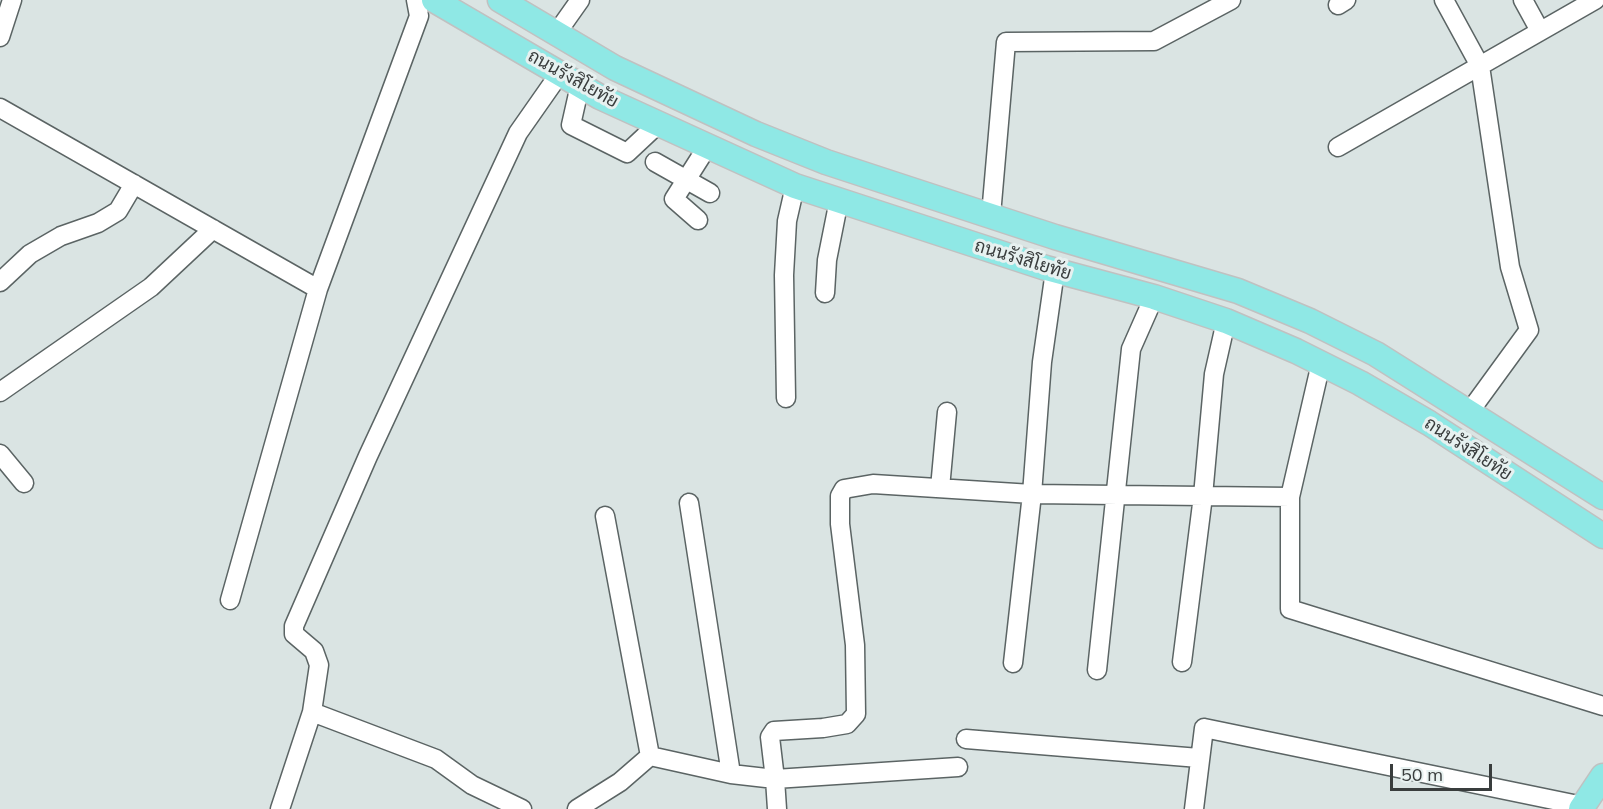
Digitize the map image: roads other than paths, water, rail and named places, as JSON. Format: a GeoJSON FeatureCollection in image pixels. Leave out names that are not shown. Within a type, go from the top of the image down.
{"type":"FeatureCollection","features":[{"type":"Feature","properties":{"kind":"main road","name":"ถนนรังสิโยทัย"},"geometry":{"type":"LineString","coordinates":[[434,0],[570,79],[658,124],[795,186],[1051,270],[1154,297],[1226,321],[1321,363],[1429,423],[1599,536]]}},
{"type":"Feature","properties":{"kind":"main road","name":"ถนนรังสิโยทัย"},"geometry":{"type":"LineString","coordinates":[[500,0],[615,68],[756,134],[826,162],[1055,237],[1238,291],[1310,321],[1376,354],[1470,411],[1603,497]]}},
{"type":"Feature","properties":{"kind":"main road"},"geometry":{"type":"LineString","coordinates":[[1051,270],[1055,237]]}},
{"type":"Feature","properties":{"kind":"main road"},"geometry":{"type":"LineString","coordinates":[[1567,473],[1603,480]]}},
{"type":"Feature","properties":{"kind":"main road"},"geometry":{"type":"LineString","coordinates":[[1582,807],[1603,776]]}},
{"type":"Feature","properties":{"kind":"street"},"geometry":{"type":"LineString","coordinates":[[0,37],[12,0]]}},
{"type":"Feature","properties":{"kind":"street"},"geometry":{"type":"LineString","coordinates":[[230,600],[318,289],[419,16],[416,0]]}},
{"type":"Feature","properties":{"kind":"street"},"geometry":{"type":"LineString","coordinates":[[556,34],[580,0]]}},
{"type":"Feature","properties":{"kind":"street"},"geometry":{"type":"LineString","coordinates":[[991,215],[1006,42],[1154,41],[1231,0]]}},
{"type":"Feature","properties":{"kind":"street"},"geometry":{"type":"LineString","coordinates":[[1445,0],[1479,66],[1510,267],[1529,330],[1470,411]]}},
{"type":"Feature","properties":{"kind":"street"},"geometry":{"type":"LineString","coordinates":[[1523,0],[1540,31]]}},
{"type":"Feature","properties":{"kind":"street"},"geometry":{"type":"LineString","coordinates":[[1338,147],[1595,0]]}},
{"type":"Feature","properties":{"kind":"street"},"geometry":{"type":"LineString","coordinates":[[570,79],[571,125],[627,153],[658,124]]}},
{"type":"Feature","properties":{"kind":"street"},"geometry":{"type":"LineString","coordinates":[[280,809],[312,712],[319,661],[314,651],[296,636],[294,626],[353,488],[519,133],[570,79]]}},
{"type":"Feature","properties":{"kind":"street"},"geometry":{"type":"LineString","coordinates":[[0,108],[318,289]]}},
{"type":"Feature","properties":{"kind":"street"},"geometry":{"type":"LineString","coordinates":[[698,220],[674,199],[707,147]]}},
{"type":"Feature","properties":{"kind":"street"},"geometry":{"type":"LineString","coordinates":[[655,162],[710,193]]}},
{"type":"Feature","properties":{"kind":"street"},"geometry":{"type":"LineString","coordinates":[[0,282],[30,254],[62,236],[98,223],[118,211],[134,184]]}},
{"type":"Feature","properties":{"kind":"street"},"geometry":{"type":"LineString","coordinates":[[786,398],[784,275],[787,221],[795,186]]}},
{"type":"Feature","properties":{"kind":"street"},"geometry":{"type":"LineString","coordinates":[[825,292],[826,260],[839,200]]}},
{"type":"Feature","properties":{"kind":"street"},"geometry":{"type":"LineString","coordinates":[[0,392],[151,287],[213,229]]}},
{"type":"Feature","properties":{"kind":"street"},"geometry":{"type":"LineString","coordinates":[[1013,663],[1032,494],[1051,270]]}},
{"type":"Feature","properties":{"kind":"street"},"geometry":{"type":"LineString","coordinates":[[1097,670],[1131,349],[1154,297]]}},
{"type":"Feature","properties":{"kind":"street"},"geometry":{"type":"LineString","coordinates":[[1182,662],[1203,496],[1214,374],[1226,321]]}},
{"type":"Feature","properties":{"kind":"street"},"geometry":{"type":"LineString","coordinates":[[1321,363],[1290,497],[1290,609],[1603,706]]}},
{"type":"Feature","properties":{"kind":"street"},"geometry":{"type":"LineString","coordinates":[[940,488],[947,412]]}},
{"type":"Feature","properties":{"kind":"street"},"geometry":{"type":"LineString","coordinates":[[0,454],[24,483]]}},
{"type":"Feature","properties":{"kind":"street"},"geometry":{"type":"LineString","coordinates":[[777,809],[770,737],[774,731],[823,729],[847,724],[856,714],[855,645],[840,524],[841,492],[844,489],[873,484],[1032,494],[1290,497]]}},
{"type":"Feature","properties":{"kind":"street"},"geometry":{"type":"LineString","coordinates":[[689,503],[731,774]]}},
{"type":"Feature","properties":{"kind":"street"},"geometry":{"type":"LineString","coordinates":[[604,516],[650,756]]}},
{"type":"Feature","properties":{"kind":"street"},"geometry":{"type":"LineString","coordinates":[[312,712],[436,759],[472,785],[522,809]]}},
{"type":"Feature","properties":{"kind":"street"},"geometry":{"type":"LineString","coordinates":[[1194,809],[1204,728],[1582,807]]}},
{"type":"Feature","properties":{"kind":"street"},"geometry":{"type":"LineString","coordinates":[[966,739],[1199,758]]}},
{"type":"Feature","properties":{"kind":"street"},"geometry":{"type":"LineString","coordinates":[[650,756],[731,774],[775,779],[958,767]]}},
{"type":"Feature","properties":{"kind":"street"},"geometry":{"type":"LineString","coordinates":[[577,809],[620,782],[650,756]]}}]}
